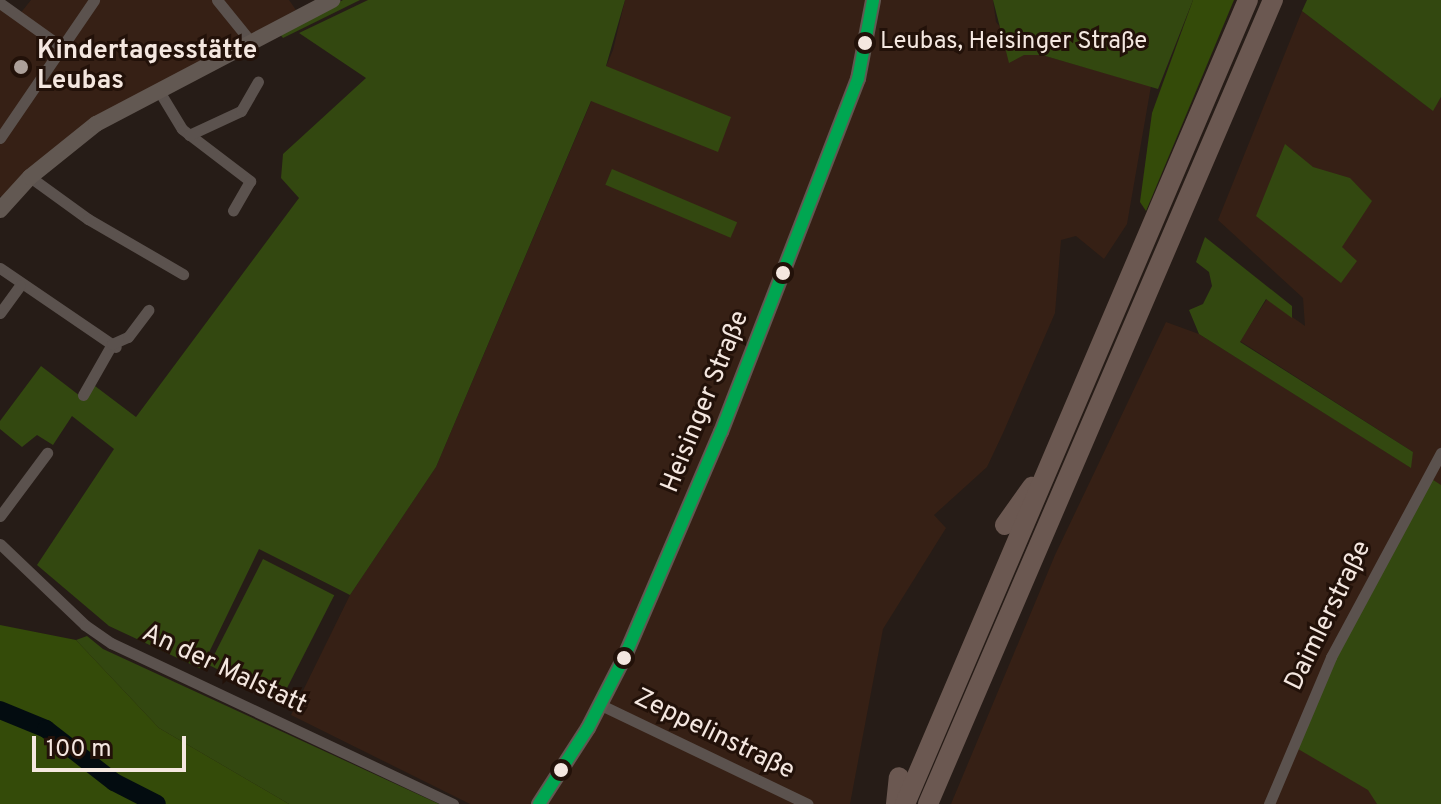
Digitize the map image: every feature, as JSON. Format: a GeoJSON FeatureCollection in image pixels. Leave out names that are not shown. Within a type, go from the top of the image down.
{"type":"FeatureCollection","features":[{"type":"Feature","properties":{"kind":"highway"},"geometry":{"type":"LineString","coordinates":[[905,804],[1248,0]]}},
{"type":"Feature","properties":{"kind":"highway"},"geometry":{"type":"LineString","coordinates":[[930,800],[1273,0]]}},
{"type":"Feature","properties":{"kind":"highway"},"geometry":{"type":"LineString","coordinates":[[1005,525],[1056,454]]}},
{"type":"Feature","properties":{"kind":"highway"},"geometry":{"type":"LineString","coordinates":[[896,804],[899,777]]}},
{"type":"Feature","properties":{"kind":"street"},"geometry":{"type":"LineString","coordinates":[[0,138],[94,0]]}},
{"type":"Feature","properties":{"kind":"street"},"geometry":{"type":"LineString","coordinates":[[217,0],[252,43]]}},
{"type":"Feature","properties":{"kind":"street"},"geometry":{"type":"LineString","coordinates":[[2,205],[30,177],[96,124],[332,0]]}},
{"type":"Feature","properties":{"kind":"street","name":"Heisinger Straße"},"geometry":{"type":"LineString","coordinates":[[539,804],[601,705],[716,445],[858,79],[873,0]]}},
{"type":"Feature","properties":{"kind":"street"},"geometry":{"type":"LineString","coordinates":[[0,3],[60,46]]}},
{"type":"Feature","properties":{"kind":"street"},"geometry":{"type":"LineString","coordinates":[[189,135],[241,111],[258,82]]}},
{"type":"Feature","properties":{"kind":"street"},"geometry":{"type":"LineString","coordinates":[[159,91],[189,135],[250,181],[233,211]]}},
{"type":"Feature","properties":{"kind":"street"},"geometry":{"type":"LineString","coordinates":[[30,177],[88,219],[183,274]]}},
{"type":"Feature","properties":{"kind":"street"},"geometry":{"type":"LineString","coordinates":[[0,268],[20,285],[114,346]]}},
{"type":"Feature","properties":{"kind":"street"},"geometry":{"type":"LineString","coordinates":[[0,313],[20,285]]}},
{"type":"Feature","properties":{"kind":"street"},"geometry":{"type":"LineString","coordinates":[[83,395],[114,346],[128,337],[148,310]]}},
{"type":"Feature","properties":{"kind":"street"},"geometry":{"type":"LineString","coordinates":[[0,516],[47,453]]}},
{"type":"Feature","properties":{"kind":"street","name":"Daimlerstraße"},"geometry":{"type":"LineString","coordinates":[[1269,804],[1331,657],[1441,453]]}},
{"type":"Feature","properties":{"kind":"street","name":"An der Malstatt"},"geometry":{"type":"LineString","coordinates":[[0,544],[111,643],[453,804]]}},
{"type":"Feature","properties":{"kind":"street","name":"Zeppelinstraße"},"geometry":{"type":"LineString","coordinates":[[601,705],[808,804]]}},
{"type":"Feature","properties":{"kind":"shaded area"},"geometry":{"type":"Polygon","coordinates":[[[31,0],[289,0],[296,10],[94,118],[4,199],[0,196],[0,6],[19,15],[31,0]]]}},
{"type":"Feature","properties":{"kind":"shaded area"},"geometry":{"type":"Polygon","coordinates":[[[625,0],[993,0],[996,22],[1024,55],[1042,55],[1151,86],[1127,224],[1104,259],[1076,236],[1061,240],[1055,313],[1003,433],[987,467],[934,515],[946,528],[883,629],[850,804],[470,804],[291,715],[350,595],[436,467],[613,50],[625,0]]]}},
{"type":"Feature","properties":{"kind":"shaded area"},"geometry":{"type":"Polygon","coordinates":[[[1302,11],[1432,110],[1441,97],[1441,804],[951,804],[1055,555],[1166,322],[1199,334],[1410,467],[1413,452],[1240,341],[1267,299],[1305,326],[1303,298],[1218,220],[1302,11]]]}},
{"type":"Feature","properties":{"kind":"green space"},"geometry":{"type":"Polygon","coordinates":[[[343,0],[360,0],[283,38],[279,33],[343,0]]]}},
{"type":"Feature","properties":{"kind":"green space"},"geometry":{"type":"Polygon","coordinates":[[[368,0],[625,0],[606,66],[731,117],[718,152],[591,101],[436,467],[350,595],[259,549],[201,669],[109,626],[37,565],[114,449],[72,416],[53,445],[37,435],[22,447],[0,429],[0,421],[41,366],[84,399],[95,386],[136,417],[299,198],[281,178],[283,154],[366,78],[299,33],[368,0]]]}},
{"type":"Feature","properties":{"kind":"green space"},"geometry":{"type":"Polygon","coordinates":[[[993,0],[1193,0],[1158,89],[1042,55],[1024,55],[1009,63],[993,0]]]}},
{"type":"Feature","properties":{"kind":"green space"},"geometry":{"type":"Polygon","coordinates":[[[1193,0],[1234,0],[1146,211],[1140,202],[1152,113],[1193,0]]]}},
{"type":"Feature","properties":{"kind":"green space"},"geometry":{"type":"Polygon","coordinates":[[[1307,0],[1441,0],[1441,97],[1433,111],[1302,11],[1307,0]]]}},
{"type":"Feature","properties":{"kind":"green space"},"geometry":{"type":"Polygon","coordinates":[[[1285,144],[1313,167],[1350,178],[1372,201],[1342,247],[1357,261],[1341,283],[1256,216],[1285,144]]]}},
{"type":"Feature","properties":{"kind":"green space"},"geometry":{"type":"Polygon","coordinates":[[[612,169],[737,222],[731,238],[605,185],[612,169]]]}},
{"type":"Feature","properties":{"kind":"green space"},"geometry":{"type":"Polygon","coordinates":[[[1205,237],[1292,306],[1292,318],[1266,299],[1240,342],[1413,452],[1411,468],[1199,334],[1189,310],[1203,304],[1212,286],[1209,272],[1196,262],[1205,237]]]}},
{"type":"Feature","properties":{"kind":"green space"},"geometry":{"type":"Polygon","coordinates":[[[1427,476],[1441,485],[1441,804],[1377,804],[1368,790],[1293,746],[1427,476]]]}},
{"type":"Feature","properties":{"kind":"green space"},"geometry":{"type":"Polygon","coordinates":[[[263,559],[334,595],[280,701],[209,665],[263,559]]]}},
{"type":"Feature","properties":{"kind":"green space"},"geometry":{"type":"Polygon","coordinates":[[[0,625],[76,640],[159,728],[289,804],[0,804],[0,625]]]}},
{"type":"Feature","properties":{"kind":"green space"},"geometry":{"type":"Polygon","coordinates":[[[87,636],[103,649],[439,804],[289,804],[159,728],[76,640],[87,636]]]}},
{"type":"Feature","properties":{"kind":"waterway"},"geometry":{"type":"LineString","coordinates":[[0,710],[46,729],[114,782],[157,804]]}},
{"type":"Feature","properties":{"kind":"transit line"},"geometry":{"type":"LineString","coordinates":[[539,804],[588,728],[624,658],[721,432],[858,79],[873,0]]}},
{"type":"Feature","properties":{"kind":"place","name":"Leubas, Heisinger Straße"},"geometry":{"type":"Point","coordinates":[865,43]}},
{"type":"Feature","properties":{"kind":"place","name":"Kindertagesstätte Leubas"},"geometry":{"type":"Point","coordinates":[21,67]}}]}
